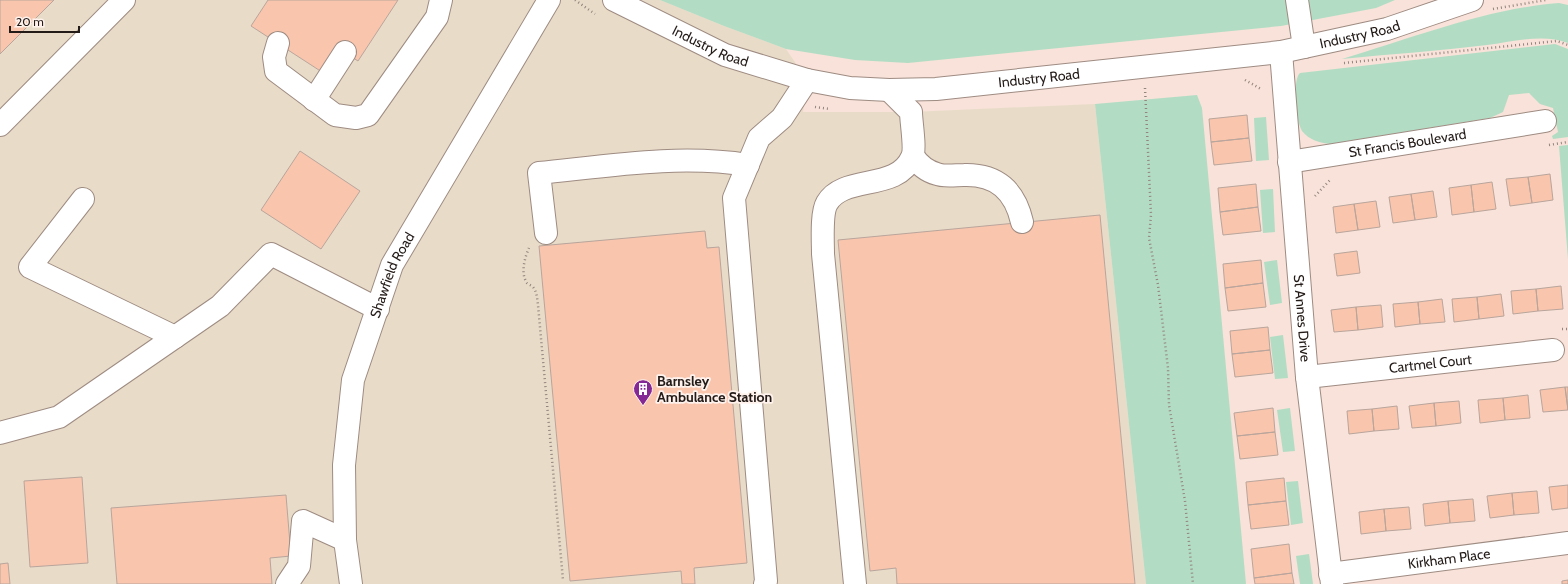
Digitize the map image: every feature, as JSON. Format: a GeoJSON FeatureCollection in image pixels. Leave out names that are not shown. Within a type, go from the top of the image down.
{"type":"FeatureCollection","features":[{"type":"Feature","properties":{"kind":"street"},"geometry":{"type":"LineString","coordinates":[[0,125],[124,0]]}},
{"type":"Feature","properties":{"kind":"street"},"geometry":{"type":"LineString","coordinates":[[278,43],[274,57],[276,71],[335,115],[356,118],[368,114],[437,17],[441,0]]}},
{"type":"Feature","properties":{"kind":"street","name":"Shawfield Road"},"geometry":{"type":"LineString","coordinates":[[351,584],[345,540],[344,465],[353,380],[392,265],[549,0]]}},
{"type":"Feature","properties":{"kind":"street","name":"Industry Road"},"geometry":{"type":"LineString","coordinates":[[614,0],[725,54],[807,80],[850,88],[889,90],[936,89],[1280,52],[1387,29],[1472,0]]}},
{"type":"Feature","properties":{"kind":"street"},"geometry":{"type":"LineString","coordinates":[[1297,0],[1304,47]]}},
{"type":"Feature","properties":{"kind":"street"},"geometry":{"type":"LineString","coordinates":[[314,100],[345,52]]}},
{"type":"Feature","properties":{"kind":"street","name":"St Annes Drive"},"geometry":{"type":"LineString","coordinates":[[1280,52],[1307,377],[1331,579]]}},
{"type":"Feature","properties":{"kind":"street"},"geometry":{"type":"LineString","coordinates":[[765,584],[734,198],[759,138],[782,118],[807,80]]}},
{"type":"Feature","properties":{"kind":"street"},"geometry":{"type":"LineString","coordinates":[[911,112],[936,89]]}},
{"type":"Feature","properties":{"kind":"street"},"geometry":{"type":"LineString","coordinates":[[855,584],[823,254],[822,226],[827,203],[839,192],[851,187],[887,179],[907,167],[913,156],[911,112],[889,90]]}},
{"type":"Feature","properties":{"kind":"street","name":"St Francis Boulevard"},"geometry":{"type":"LineString","coordinates":[[1289,162],[1531,118]]}},
{"type":"Feature","properties":{"kind":"street"},"geometry":{"type":"LineString","coordinates":[[913,156],[920,166],[938,175],[977,174],[994,180],[1014,198],[1019,209],[1022,222]]}},
{"type":"Feature","properties":{"kind":"street"},"geometry":{"type":"LineString","coordinates":[[546,233],[539,173],[649,162],[721,160],[748,165]]}},
{"type":"Feature","properties":{"kind":"street"},"geometry":{"type":"LineString","coordinates":[[83,199],[30,267],[176,337]]}},
{"type":"Feature","properties":{"kind":"street"},"geometry":{"type":"LineString","coordinates":[[0,433],[59,417],[220,306],[271,254],[378,309]]}},
{"type":"Feature","properties":{"kind":"street","name":"Cartmel Court"},"geometry":{"type":"LineString","coordinates":[[1307,377],[1553,350]]}},
{"type":"Feature","properties":{"kind":"street"},"geometry":{"type":"LineString","coordinates":[[287,584],[298,566],[303,522],[345,540]]}},
{"type":"Feature","properties":{"kind":"street","name":"Kirkham Place"},"geometry":{"type":"LineString","coordinates":[[1331,579],[1568,543]]}},
{"type":"Feature","properties":{"kind":"path"},"geometry":{"type":"LineString","coordinates":[[1337,64],[1507,45],[1557,41],[1568,45]]}},
{"type":"Feature","properties":{"kind":"path"},"geometry":{"type":"LineString","coordinates":[[1242,78],[1261,89],[1264,95]]}},
{"type":"Feature","properties":{"kind":"path"},"geometry":{"type":"LineString","coordinates":[[1145,84],[1151,215],[1149,238],[1158,285],[1168,368],[1169,405],[1185,501],[1193,584]]}},
{"type":"Feature","properties":{"kind":"path"},"geometry":{"type":"LineString","coordinates":[[1544,146],[1568,142]]}},
{"type":"Feature","properties":{"kind":"path"},"geometry":{"type":"LineString","coordinates":[[1312,200],[1332,178]]}},
{"type":"Feature","properties":{"kind":"path"},"geometry":{"type":"LineString","coordinates":[[546,233],[530,246],[526,256],[524,276],[527,283],[536,293],[538,305],[564,580]]}},
{"type":"Feature","properties":{"kind":"shaded area"},"geometry":{"type":"Polygon","coordinates":[[[0,0],[660,0],[786,49],[807,80],[803,112],[911,112],[1095,104],[1146,584],[0,584],[0,0]]]}},
{"type":"Feature","properties":{"kind":"green space"},"geometry":{"type":"Polygon","coordinates":[[[660,0],[1395,0],[1376,8],[1281,26],[908,63],[855,60],[786,49],[660,0]]]}},
{"type":"Feature","properties":{"kind":"green space"},"geometry":{"type":"Polygon","coordinates":[[[1559,3],[1568,5],[1568,43],[1558,40],[1538,38],[1469,47],[1342,59],[1449,25],[1504,11],[1559,3]]]}},
{"type":"Feature","properties":{"kind":"green space"},"geometry":{"type":"Polygon","coordinates":[[[1555,44],[1568,49],[1568,137],[1553,139],[1552,136],[1558,132],[1553,108],[1540,104],[1529,93],[1509,95],[1503,112],[1490,118],[1330,144],[1311,139],[1302,131],[1300,126],[1296,101],[1296,84],[1300,73],[1555,44]]]}},
{"type":"Feature","properties":{"kind":"green space"},"geometry":{"type":"Polygon","coordinates":[[[1197,95],[1202,108],[1246,584],[1146,584],[1095,104],[1197,95]]]}},
{"type":"Feature","properties":{"kind":"green space"},"geometry":{"type":"Polygon","coordinates":[[[1266,117],[1269,160],[1256,161],[1254,118],[1266,117]]]}},
{"type":"Feature","properties":{"kind":"green space"},"geometry":{"type":"Polygon","coordinates":[[[1568,145],[1568,259],[1559,146],[1568,145]]]}},
{"type":"Feature","properties":{"kind":"green space"},"geometry":{"type":"Polygon","coordinates":[[[1273,189],[1275,232],[1263,233],[1260,190],[1273,189]]]}},
{"type":"Feature","properties":{"kind":"green space"},"geometry":{"type":"Polygon","coordinates":[[[1277,260],[1282,303],[1270,305],[1264,262],[1277,260]]]}},
{"type":"Feature","properties":{"kind":"green space"},"geometry":{"type":"Polygon","coordinates":[[[1283,335],[1288,378],[1275,379],[1270,337],[1283,335]]]}},
{"type":"Feature","properties":{"kind":"green space"},"geometry":{"type":"Polygon","coordinates":[[[1290,408],[1295,451],[1283,452],[1277,410],[1290,408]]]}},
{"type":"Feature","properties":{"kind":"green space"},"geometry":{"type":"Polygon","coordinates":[[[1298,481],[1303,523],[1291,525],[1286,482],[1298,481]]]}},
{"type":"Feature","properties":{"kind":"green space"},"geometry":{"type":"Polygon","coordinates":[[[1309,554],[1313,584],[1300,584],[1296,556],[1309,554]]]}},
{"type":"Feature","properties":{"kind":"building"},"geometry":{"type":"Polygon","coordinates":[[[0,0],[54,0],[0,54],[0,0]]]}},
{"type":"Feature","properties":{"kind":"building"},"geometry":{"type":"Polygon","coordinates":[[[268,0],[398,0],[358,61],[341,50],[325,74],[251,26],[268,0]]]}},
{"type":"Feature","properties":{"kind":"building"},"geometry":{"type":"Polygon","coordinates":[[[1247,115],[1249,138],[1211,142],[1209,119],[1247,115]]]}},
{"type":"Feature","properties":{"kind":"building"},"geometry":{"type":"Polygon","coordinates":[[[1249,138],[1252,161],[1214,165],[1211,142],[1249,138]]]}},
{"type":"Feature","properties":{"kind":"building"},"geometry":{"type":"Polygon","coordinates":[[[300,151],[360,191],[321,249],[261,210],[300,151]]]}},
{"type":"Feature","properties":{"kind":"building"},"geometry":{"type":"Polygon","coordinates":[[[1550,174],[1553,200],[1532,203],[1528,177],[1550,174]]]}},
{"type":"Feature","properties":{"kind":"building"},"geometry":{"type":"Polygon","coordinates":[[[1528,177],[1532,203],[1510,206],[1506,179],[1528,177]]]}},
{"type":"Feature","properties":{"kind":"building"},"geometry":{"type":"Polygon","coordinates":[[[1492,182],[1496,209],[1474,212],[1471,185],[1492,182]]]}},
{"type":"Feature","properties":{"kind":"building"},"geometry":{"type":"Polygon","coordinates":[[[1256,184],[1258,207],[1220,212],[1218,188],[1256,184]]]}},
{"type":"Feature","properties":{"kind":"building"},"geometry":{"type":"Polygon","coordinates":[[[1471,185],[1474,212],[1452,215],[1449,188],[1471,185]]]}},
{"type":"Feature","properties":{"kind":"building"},"geometry":{"type":"Polygon","coordinates":[[[1433,191],[1437,217],[1415,220],[1411,194],[1433,191]]]}},
{"type":"Feature","properties":{"kind":"building"},"geometry":{"type":"Polygon","coordinates":[[[1411,194],[1415,220],[1393,223],[1389,197],[1411,194]]]}},
{"type":"Feature","properties":{"kind":"building"},"geometry":{"type":"Polygon","coordinates":[[[1376,201],[1380,227],[1358,230],[1354,204],[1376,201]]]}},
{"type":"Feature","properties":{"kind":"building"},"geometry":{"type":"Polygon","coordinates":[[[1354,204],[1358,230],[1336,233],[1333,207],[1354,204]]]}},
{"type":"Feature","properties":{"kind":"building"},"geometry":{"type":"Polygon","coordinates":[[[1258,207],[1261,231],[1223,235],[1220,212],[1258,207]]]}},
{"type":"Feature","properties":{"kind":"building"},"geometry":{"type":"Polygon","coordinates":[[[1100,215],[1135,584],[897,584],[896,568],[870,571],[838,240],[1100,215]]]}},
{"type":"Feature","properties":{"kind":"building","name":"Barnsley Ambulance Station"},"geometry":{"type":"Polygon","coordinates":[[[705,231],[707,248],[719,247],[747,563],[694,568],[695,584],[682,584],[681,571],[570,581],[539,246],[705,231]]]}},
{"type":"Feature","properties":{"kind":"building"},"geometry":{"type":"Polygon","coordinates":[[[1357,251],[1360,273],[1337,276],[1334,254],[1357,251]]]}},
{"type":"Feature","properties":{"kind":"building"},"geometry":{"type":"Polygon","coordinates":[[[1261,260],[1263,283],[1225,288],[1223,264],[1261,260]]]}},
{"type":"Feature","properties":{"kind":"building"},"geometry":{"type":"Polygon","coordinates":[[[1263,283],[1266,307],[1228,311],[1225,288],[1263,283]]]}},
{"type":"Feature","properties":{"kind":"building"},"geometry":{"type":"Polygon","coordinates":[[[1561,286],[1563,309],[1538,311],[1536,289],[1561,286]]]}},
{"type":"Feature","properties":{"kind":"building"},"geometry":{"type":"Polygon","coordinates":[[[1536,289],[1538,311],[1513,314],[1511,291],[1536,289]]]}},
{"type":"Feature","properties":{"kind":"building"},"geometry":{"type":"Polygon","coordinates":[[[1501,294],[1504,316],[1479,319],[1477,297],[1501,294]]]}},
{"type":"Feature","properties":{"kind":"building"},"geometry":{"type":"Polygon","coordinates":[[[1477,297],[1479,319],[1454,322],[1452,299],[1477,297]]]}},
{"type":"Feature","properties":{"kind":"building"},"geometry":{"type":"Polygon","coordinates":[[[1442,299],[1445,322],[1420,324],[1418,302],[1442,299]]]}},
{"type":"Feature","properties":{"kind":"building"},"geometry":{"type":"Polygon","coordinates":[[[1418,302],[1420,324],[1395,327],[1393,304],[1418,302]]]}},
{"type":"Feature","properties":{"kind":"building"},"geometry":{"type":"Polygon","coordinates":[[[1381,305],[1383,327],[1358,330],[1356,307],[1381,305]]]}},
{"type":"Feature","properties":{"kind":"building"},"geometry":{"type":"Polygon","coordinates":[[[1356,307],[1358,330],[1334,332],[1331,310],[1356,307]]]}},
{"type":"Feature","properties":{"kind":"building"},"geometry":{"type":"Polygon","coordinates":[[[1268,327],[1270,350],[1232,354],[1230,331],[1268,327]]]}},
{"type":"Feature","properties":{"kind":"building"},"geometry":{"type":"Polygon","coordinates":[[[1270,350],[1273,373],[1235,377],[1232,354],[1270,350]]]}},
{"type":"Feature","properties":{"kind":"building"},"geometry":{"type":"Polygon","coordinates":[[[1565,387],[1568,410],[1543,412],[1540,390],[1565,387]]]}},
{"type":"Feature","properties":{"kind":"building"},"geometry":{"type":"Polygon","coordinates":[[[1565,387],[1568,387],[1568,410],[1565,387]]]}},
{"type":"Feature","properties":{"kind":"building"},"geometry":{"type":"Polygon","coordinates":[[[1528,395],[1530,418],[1505,420],[1503,398],[1528,395]]]}},
{"type":"Feature","properties":{"kind":"building"},"geometry":{"type":"Polygon","coordinates":[[[1503,398],[1505,420],[1480,423],[1478,400],[1503,398]]]}},
{"type":"Feature","properties":{"kind":"building"},"geometry":{"type":"Polygon","coordinates":[[[1459,401],[1461,423],[1436,426],[1434,403],[1459,401]]]}},
{"type":"Feature","properties":{"kind":"building"},"geometry":{"type":"Polygon","coordinates":[[[1434,403],[1436,426],[1412,428],[1409,406],[1434,403]]]}},
{"type":"Feature","properties":{"kind":"building"},"geometry":{"type":"Polygon","coordinates":[[[1397,406],[1399,429],[1374,431],[1372,409],[1397,406]]]}},
{"type":"Feature","properties":{"kind":"building"},"geometry":{"type":"Polygon","coordinates":[[[1273,408],[1275,432],[1237,436],[1234,413],[1273,408]]]}},
{"type":"Feature","properties":{"kind":"building"},"geometry":{"type":"Polygon","coordinates":[[[1372,409],[1374,431],[1349,434],[1347,411],[1372,409]]]}},
{"type":"Feature","properties":{"kind":"building"},"geometry":{"type":"Polygon","coordinates":[[[1275,432],[1278,455],[1240,459],[1237,436],[1275,432]]]}},
{"type":"Feature","properties":{"kind":"building"},"geometry":{"type":"Polygon","coordinates":[[[82,477],[88,563],[30,567],[24,481],[82,477]]]}},
{"type":"Feature","properties":{"kind":"building"},"geometry":{"type":"Polygon","coordinates":[[[1284,478],[1286,501],[1248,505],[1246,482],[1284,478]]]}},
{"type":"Feature","properties":{"kind":"building"},"geometry":{"type":"Polygon","coordinates":[[[1568,485],[1568,508],[1552,510],[1549,487],[1568,485]]]}},
{"type":"Feature","properties":{"kind":"building"},"geometry":{"type":"Polygon","coordinates":[[[1537,491],[1539,513],[1514,515],[1512,493],[1537,491]]]}},
{"type":"Feature","properties":{"kind":"building"},"geometry":{"type":"Polygon","coordinates":[[[1512,493],[1514,515],[1490,518],[1487,496],[1512,493]]]}},
{"type":"Feature","properties":{"kind":"building"},"geometry":{"type":"Polygon","coordinates":[[[286,495],[291,556],[270,558],[272,584],[117,584],[111,508],[286,495]]]}},
{"type":"Feature","properties":{"kind":"building"},"geometry":{"type":"Polygon","coordinates":[[[1473,499],[1475,521],[1450,523],[1448,501],[1473,499]]]}},
{"type":"Feature","properties":{"kind":"building"},"geometry":{"type":"Polygon","coordinates":[[[1286,501],[1289,525],[1251,529],[1248,505],[1286,501]]]}},
{"type":"Feature","properties":{"kind":"building"},"geometry":{"type":"Polygon","coordinates":[[[1448,501],[1450,523],[1425,526],[1423,504],[1448,501]]]}},
{"type":"Feature","properties":{"kind":"building"},"geometry":{"type":"Polygon","coordinates":[[[1409,507],[1411,529],[1386,531],[1384,509],[1409,507]]]}},
{"type":"Feature","properties":{"kind":"building"},"geometry":{"type":"Polygon","coordinates":[[[1384,509],[1386,531],[1361,534],[1359,512],[1384,509]]]}},
{"type":"Feature","properties":{"kind":"building"},"geometry":{"type":"Polygon","coordinates":[[[1289,544],[1292,573],[1254,578],[1251,549],[1289,544]]]}},
{"type":"Feature","properties":{"kind":"building"},"geometry":{"type":"Polygon","coordinates":[[[8,563],[10,584],[0,584],[0,564],[8,563]]]}},
{"type":"Feature","properties":{"kind":"building"},"geometry":{"type":"Polygon","coordinates":[[[1292,573],[1294,584],[1255,584],[1254,578],[1292,573]]]}},
{"type":"Feature","properties":{"kind":"building"},"geometry":{"type":"Polygon","coordinates":[[[1568,580],[1568,584],[1562,584],[1562,581],[1568,580]]]}},
{"type":"Feature","properties":{"kind":"place","name":"Barnsley Ambulance Station"},"geometry":{"type":"Point","coordinates":[643,406]}}]}
